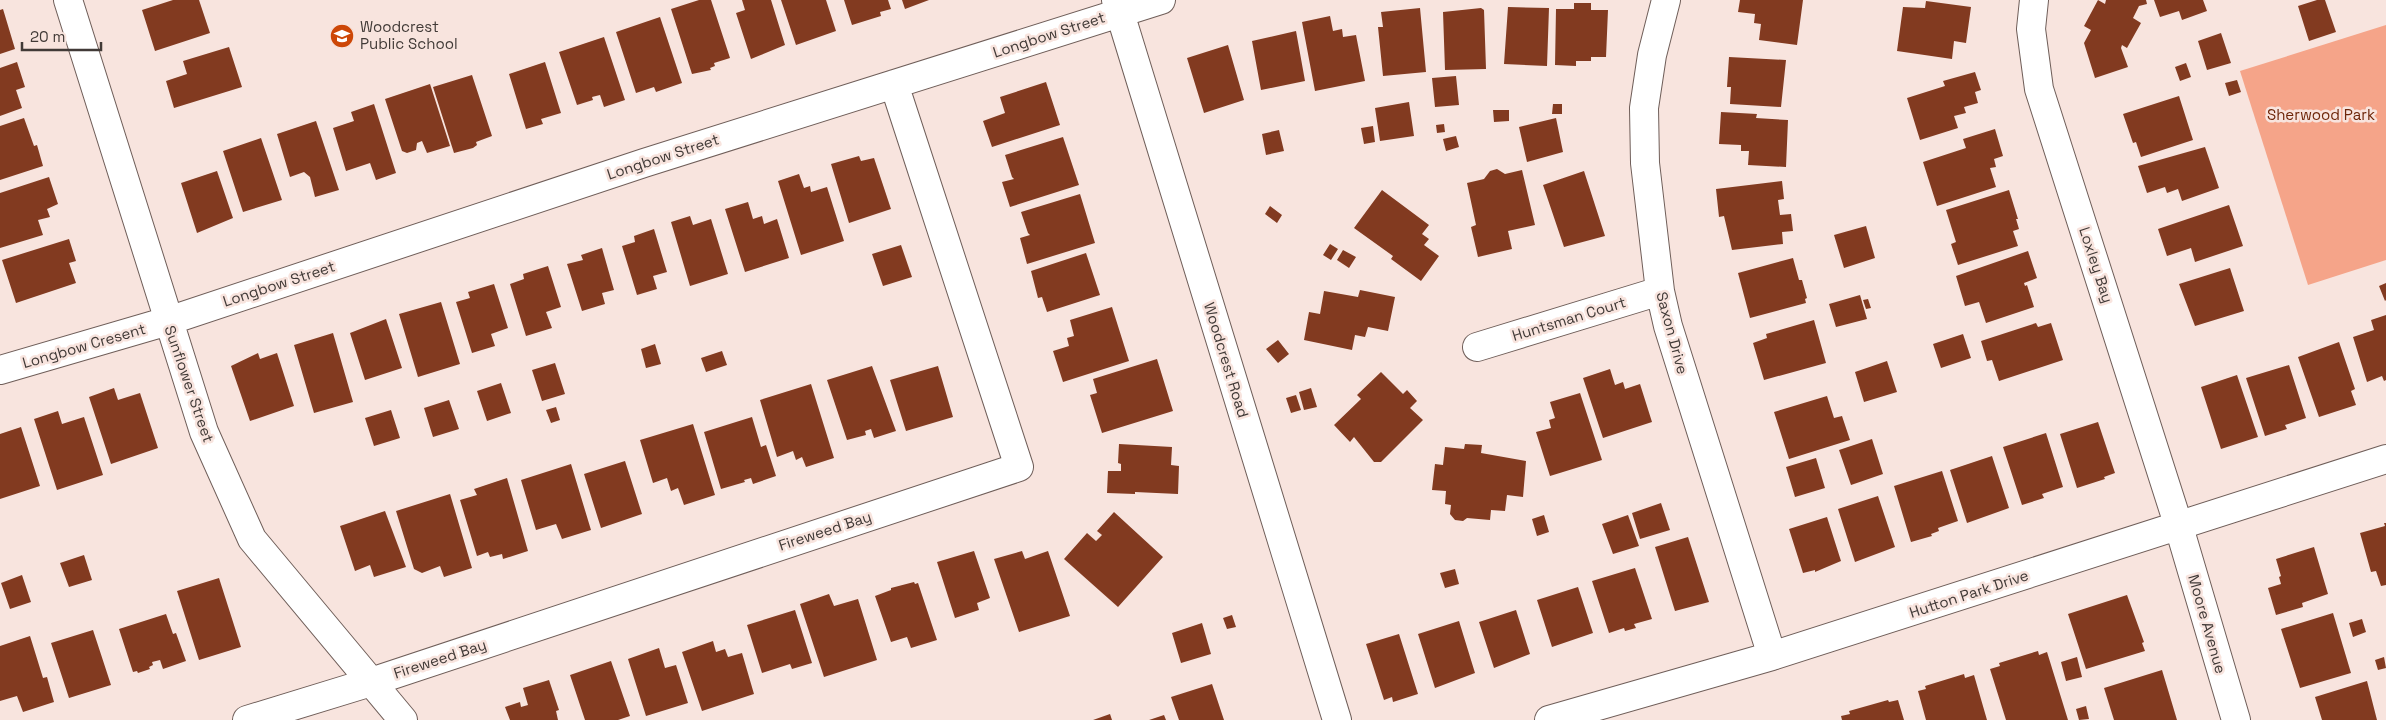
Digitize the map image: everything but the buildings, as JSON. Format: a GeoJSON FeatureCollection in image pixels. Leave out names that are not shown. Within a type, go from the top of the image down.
{"type":"FeatureCollection","features":[{"type":"Feature","properties":{"kind":"street","name":"Sunflower Street"},"geometry":{"type":"LineString","coordinates":[[68,0],[204,432],[252,539],[403,720]]}},
{"type":"Feature","properties":{"kind":"street","name":"Longbow Street"},"geometry":{"type":"LineString","coordinates":[[168,321],[635,166],[894,84],[1118,6],[1161,0]]}},
{"type":"Feature","properties":{"kind":"street","name":"Saxon Drive"},"geometry":{"type":"LineString","coordinates":[[1666,0],[1652,55],[1644,108],[1645,163],[1660,291],[1668,326],[1772,656]]}},
{"type":"Feature","properties":{"kind":"street","name":"Loxley Bay"},"geometry":{"type":"LineString","coordinates":[[2034,0],[2031,29],[2039,89],[2179,527]]}},
{"type":"Feature","properties":{"kind":"street","name":"Woodcrest Road"},"geometry":{"type":"LineString","coordinates":[[1118,6],[1337,720]]}},
{"type":"Feature","properties":{"kind":"street","name":"Fireweed Bay"},"geometry":{"type":"LineString","coordinates":[[247,720],[371,682],[1019,467],[894,84]]}},
{"type":"Feature","properties":{"kind":"street","name":"Huntsman Court"},"geometry":{"type":"LineString","coordinates":[[1477,347],[1660,291]]}},
{"type":"Feature","properties":{"kind":"street","name":"Longbow Cresent"},"geometry":{"type":"LineString","coordinates":[[0,370],[168,321]]}},
{"type":"Feature","properties":{"kind":"street","name":"Hutton Park Drive"},"geometry":{"type":"LineString","coordinates":[[1549,720],[1772,656],[2179,527],[2386,459]]}},
{"type":"Feature","properties":{"kind":"street","name":"Moore Avenue"},"geometry":{"type":"LineString","coordinates":[[2179,527],[2236,720]]}},
{"type":"Feature","properties":{"kind":"green space","name":"Sherwood Park"},"geometry":{"type":"Polygon","coordinates":[[[2386,25],[2386,260],[2308,285],[2240,71],[2386,25]]]}},
{"type":"Feature","properties":{"kind":"place","name":"Woodcrest Public School"},"geometry":{"type":"Point","coordinates":[342,36]}}]}
